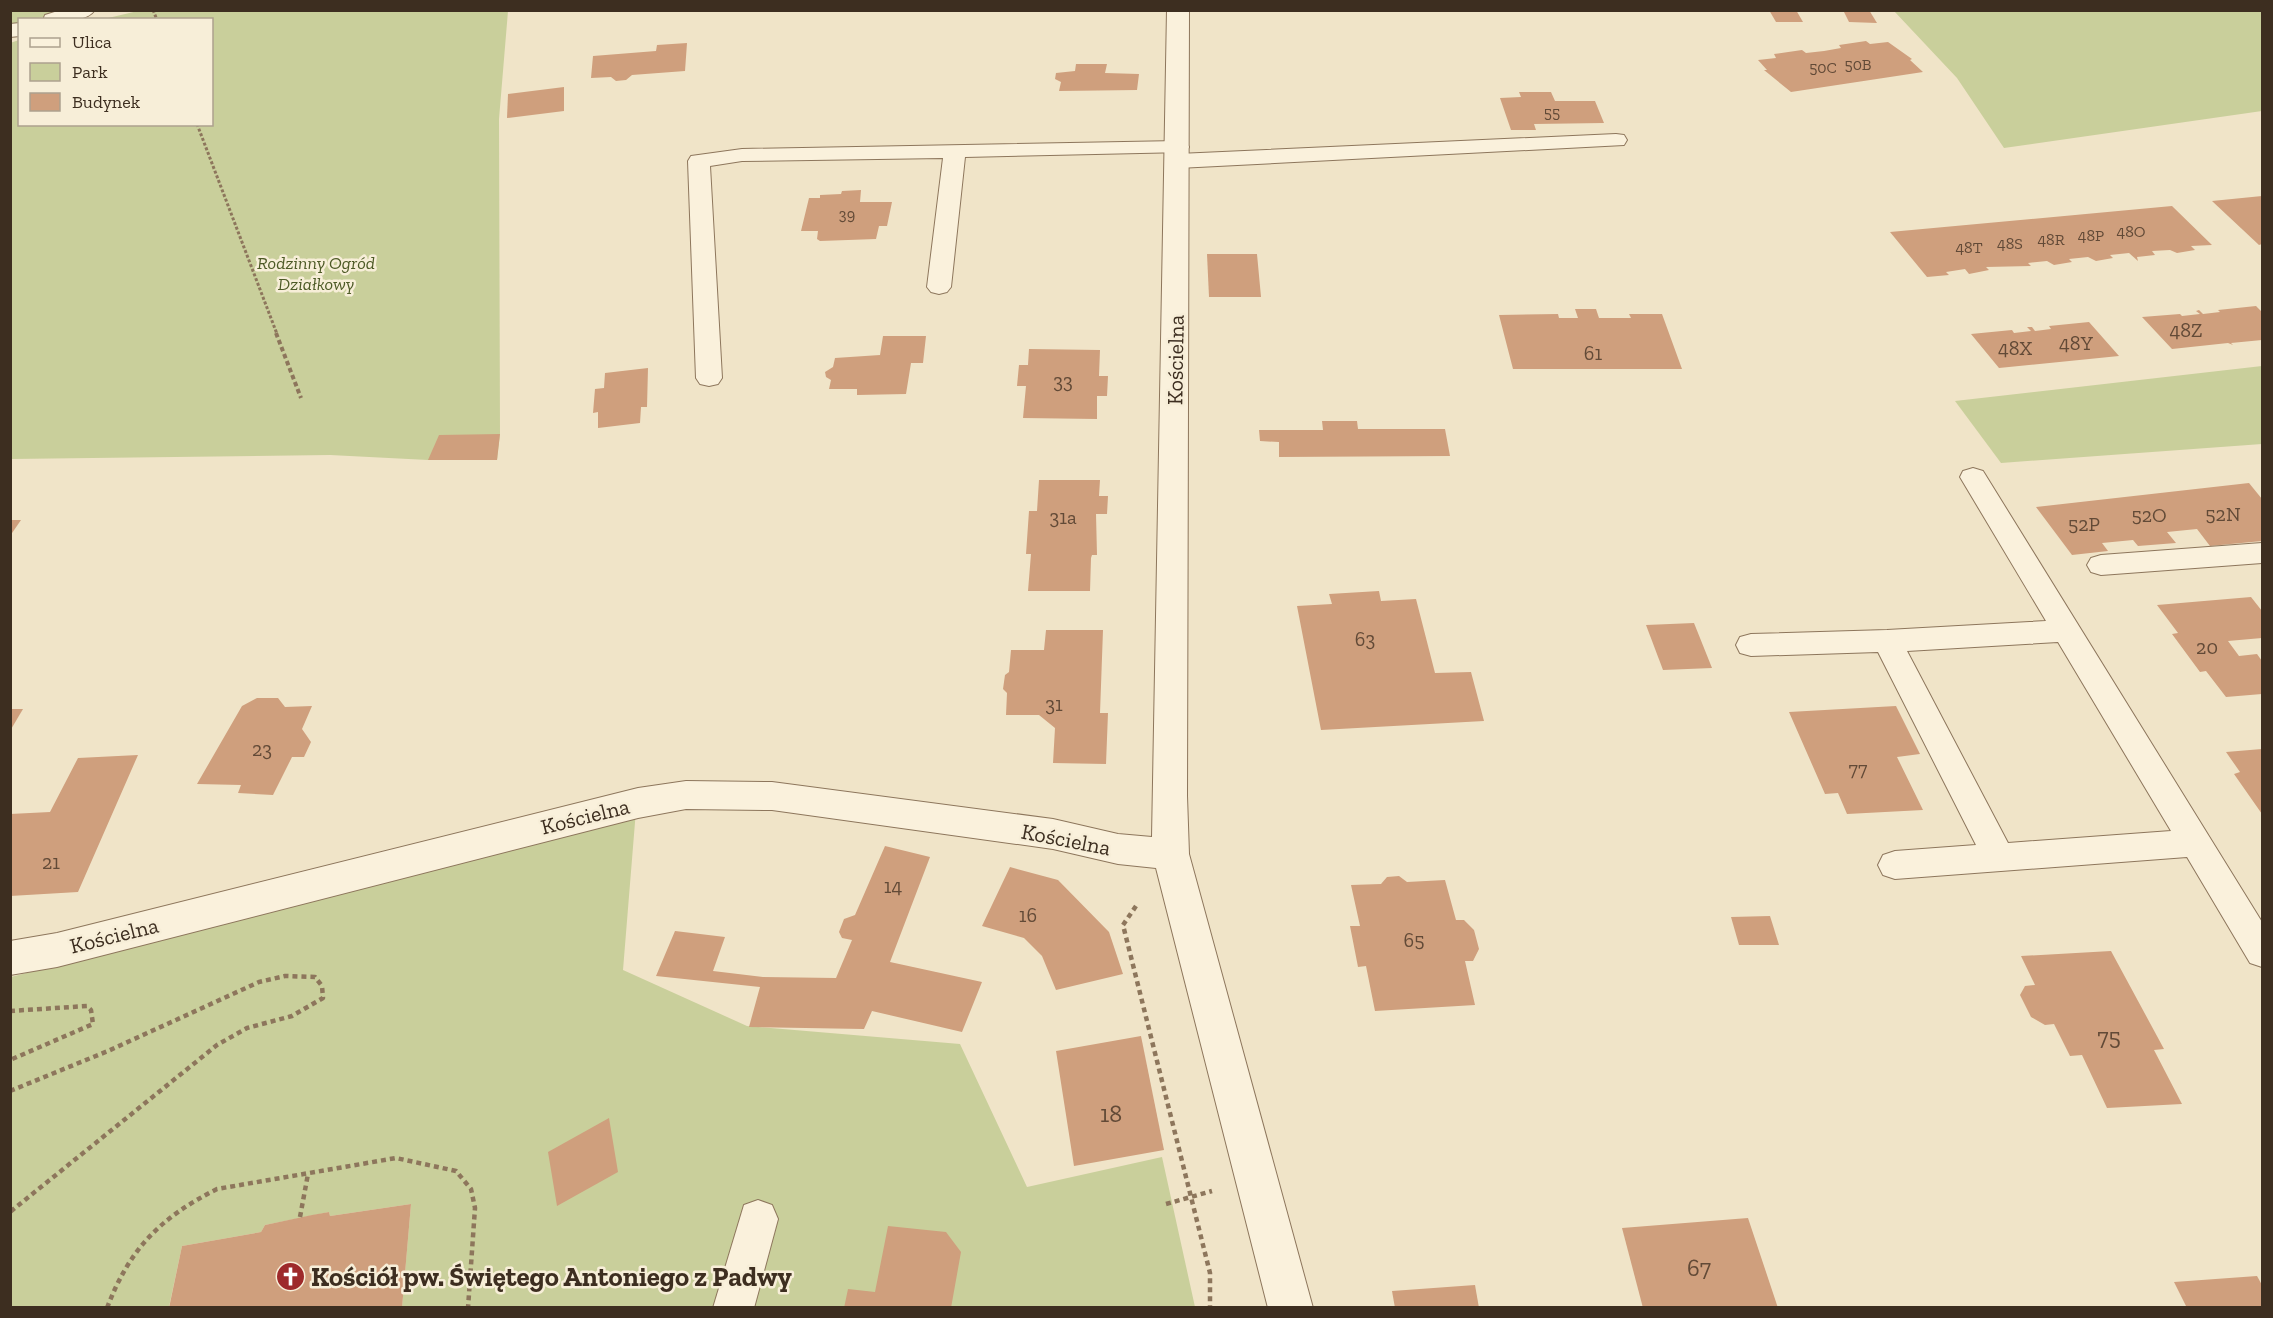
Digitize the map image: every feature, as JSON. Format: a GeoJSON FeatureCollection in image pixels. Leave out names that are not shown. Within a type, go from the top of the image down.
{"type":"FeatureCollection","features":[{"type":"Feature","properties":{"kind":"street"},"geometry":{"type":"LineString","coordinates":[[59,18],[85,10]]}},
{"type":"Feature","properties":{"kind":"street","name":"Kościelna"},"geometry":{"type":"LineString","coordinates":[[1178,10],[1169,796],[1171,854],[1291,1308]]}},
{"type":"Feature","properties":{"kind":"street","name":"Kościelna"},"geometry":{"type":"LineString","coordinates":[[10,958],[68,947],[638,802],[686,795],[772,796],[1053,834],[1118,849],[1171,854]]}},
{"type":"Feature","properties":{"kind":"lane"},"geometry":{"type":"LineString","coordinates":[[709,378],[699,161],[742,155],[955,151],[1178,154],[1616,140]]}},
{"type":"Feature","properties":{"kind":"lane"},"geometry":{"type":"LineString","coordinates":[[939,287],[955,151]]}},
{"type":"Feature","properties":{"kind":"lane"},"geometry":{"type":"LineString","coordinates":[[1973,477],[2262,952]]}},
{"type":"Feature","properties":{"kind":"lane"},"geometry":{"type":"LineString","coordinates":[[2101,566],[2262,553]]}},
{"type":"Feature","properties":{"kind":"lane"},"geometry":{"type":"LineString","coordinates":[[1751,645],[1887,641],[2067,631]]}},
{"type":"Feature","properties":{"kind":"lane"},"geometry":{"type":"LineString","coordinates":[[1887,641],[1999,858]]}},
{"type":"Feature","properties":{"kind":"lane"},"geometry":{"type":"LineString","coordinates":[[1895,865],[2196,843]]}},
{"type":"Feature","properties":{"kind":"lane"},"geometry":{"type":"LineString","coordinates":[[733,1308],[758,1219]]}},
{"type":"Feature","properties":{"kind":"path"},"geometry":{"type":"LineString","coordinates":[[198,126],[301,398]]}},
{"type":"Feature","properties":{"kind":"path"},"geometry":{"type":"LineString","coordinates":[[1171,854],[1123,925],[1210,1273],[1210,1308]]}},
{"type":"Feature","properties":{"kind":"path"},"geometry":{"type":"LineString","coordinates":[[10,1091],[108,1051],[260,982],[285,976],[315,976],[322,986],[323,998],[292,1016],[246,1028],[217,1045],[10,1212]]}},
{"type":"Feature","properties":{"kind":"path"},"geometry":{"type":"LineString","coordinates":[[10,1011],[87,1006],[91,1010],[93,1024],[10,1060]]}},
{"type":"Feature","properties":{"kind":"path"},"geometry":{"type":"LineString","coordinates":[[107,1308],[114,1285],[128,1260],[146,1237],[169,1215],[190,1202],[217,1189],[396,1158],[456,1171],[471,1189],[475,1208],[468,1308]]}},
{"type":"Feature","properties":{"kind":"path"},"geometry":{"type":"LineString","coordinates":[[300,1217],[308,1173]]}},
{"type":"Feature","properties":{"kind":"path"},"geometry":{"type":"LineString","coordinates":[[1166,1204],[1190,1197]]}},
{"type":"Feature","properties":{"kind":"green space","name":"Rodzinny Ogród Działkowy"},"geometry":{"type":"Polygon","coordinates":[[[142,10],[508,11],[499,119],[500,434],[497,460],[428,460],[330,455],[11,459],[10,43],[18,40],[18,126],[213,126],[213,18],[108,18],[142,10]]]}},
{"type":"Feature","properties":{"kind":"green space"},"geometry":{"type":"Polygon","coordinates":[[[11,11],[67,11],[39,18],[18,18],[18,24],[11,27],[11,11]]]}},
{"type":"Feature","properties":{"kind":"green space"},"geometry":{"type":"Polygon","coordinates":[[[1894,11],[2262,11],[2262,111],[2004,148],[1957,78],[1894,11]]]}},
{"type":"Feature","properties":{"kind":"green space"},"geometry":{"type":"Polygon","coordinates":[[[2262,366],[2262,444],[2001,463],[1955,401],[2262,366]]]}},
{"type":"Feature","properties":{"kind":"green space"},"geometry":{"type":"Polygon","coordinates":[[[636,810],[623,970],[747,1026],[960,1044],[1027,1187],[1162,1157],[1195,1307],[402,1307],[411,1204],[330,1216],[329,1212],[265,1225],[261,1232],[182,1246],[169,1307],[11,1308],[11,977],[568,833],[636,810]]]}},
{"type":"Feature","properties":{"kind":"building"},"geometry":{"type":"Polygon","coordinates":[[[1769,10],[1796,10],[1803,22],[1776,22],[1769,10]]]}},
{"type":"Feature","properties":{"kind":"building"},"geometry":{"type":"Polygon","coordinates":[[[1843,10],[1869,10],[1877,23],[1849,22],[1843,10]]]}},
{"type":"Feature","properties":{"kind":"building"},"geometry":{"type":"Polygon","coordinates":[[[1866,41],[1870,44],[1888,42],[1912,59],[1910,60],[1923,72],[1791,92],[1764,70],[1767,70],[1758,60],[1776,58],[1774,54],[1802,50],[1806,53],[1824,51],[1841,48],[1839,45],[1866,41]]]}},
{"type":"Feature","properties":{"kind":"building"},"geometry":{"type":"Polygon","coordinates":[[[687,43],[685,71],[632,75],[626,80],[616,81],[611,77],[591,78],[593,56],[656,51],[657,45],[687,43]]]}},
{"type":"Feature","properties":{"kind":"building"},"geometry":{"type":"Polygon","coordinates":[[[1076,64],[1107,64],[1105,73],[1139,74],[1137,90],[1059,91],[1061,82],[1055,79],[1056,73],[1075,71],[1076,64]]]}},
{"type":"Feature","properties":{"kind":"building"},"geometry":{"type":"Polygon","coordinates":[[[564,87],[564,111],[507,118],[508,94],[564,87]]]}},
{"type":"Feature","properties":{"kind":"building"},"geometry":{"type":"Polygon","coordinates":[[[1519,92],[1551,92],[1555,101],[1595,101],[1604,123],[1534,124],[1536,130],[1511,130],[1500,98],[1521,97],[1519,92]]]}},
{"type":"Feature","properties":{"kind":"building"},"geometry":{"type":"Polygon","coordinates":[[[861,190],[860,202],[892,202],[887,226],[879,226],[876,239],[820,241],[817,239],[818,231],[801,231],[809,198],[841,194],[842,191],[861,190]]]}},
{"type":"Feature","properties":{"kind":"building"},"geometry":{"type":"Polygon","coordinates":[[[2262,196],[2262,244],[2259,245],[2212,201],[2262,196]]]}},
{"type":"Feature","properties":{"kind":"building"},"geometry":{"type":"Polygon","coordinates":[[[2172,206],[2212,245],[2191,246],[2195,250],[2177,253],[2170,250],[2152,251],[2155,255],[2137,257],[2138,261],[2129,253],[2110,255],[2113,258],[2096,261],[2088,257],[2069,259],[2072,262],[2054,265],[2047,261],[2028,263],[2031,266],[1986,267],[1989,270],[1969,274],[1965,269],[1946,272],[1949,275],[1927,277],[1890,232],[2172,206]]]}},
{"type":"Feature","properties":{"kind":"building"},"geometry":{"type":"Polygon","coordinates":[[[1207,254],[1257,254],[1261,297],[1209,297],[1207,254]]]}},
{"type":"Feature","properties":{"kind":"building"},"geometry":{"type":"Polygon","coordinates":[[[2256,306],[2262,312],[2262,340],[2231,343],[2233,345],[2228,343],[2172,349],[2142,317],[2200,314],[2196,311],[2199,310],[2203,314],[2256,306]]]}},
{"type":"Feature","properties":{"kind":"building"},"geometry":{"type":"Polygon","coordinates":[[[1575,309],[1596,309],[1599,318],[1631,318],[1629,314],[1662,314],[1682,369],[1513,369],[1499,315],[1558,314],[1559,318],[1578,318],[1575,309]]]}},
{"type":"Feature","properties":{"kind":"building"},"geometry":{"type":"Polygon","coordinates":[[[2089,322],[2119,356],[1999,368],[1971,334],[2012,330],[2014,333],[2031,331],[2027,327],[2032,327],[2035,331],[2051,329],[2049,326],[2089,322]]]}},
{"type":"Feature","properties":{"kind":"building"},"geometry":{"type":"Polygon","coordinates":[[[883,336],[926,336],[923,363],[911,363],[906,394],[857,395],[857,389],[829,389],[831,380],[826,377],[825,372],[833,367],[835,358],[880,355],[883,336]]]}},
{"type":"Feature","properties":{"kind":"building"},"geometry":{"type":"Polygon","coordinates":[[[1029,349],[1100,350],[1099,376],[1108,376],[1107,396],[1097,396],[1097,419],[1023,418],[1026,386],[1017,386],[1019,365],[1028,365],[1029,349]]]}},
{"type":"Feature","properties":{"kind":"building"},"geometry":{"type":"Polygon","coordinates":[[[648,368],[647,407],[641,407],[640,423],[598,428],[598,412],[593,413],[595,389],[604,388],[605,373],[648,368]]]}},
{"type":"Feature","properties":{"kind":"building"},"geometry":{"type":"Polygon","coordinates":[[[1322,421],[1357,421],[1358,429],[1445,429],[1450,456],[1279,457],[1279,442],[1260,441],[1259,430],[1323,430],[1322,421]]]}},
{"type":"Feature","properties":{"kind":"building"},"geometry":{"type":"Polygon","coordinates":[[[500,434],[497,460],[428,460],[439,435],[500,434]]]}},
{"type":"Feature","properties":{"kind":"building"},"geometry":{"type":"Polygon","coordinates":[[[1039,480],[1100,480],[1099,496],[1108,496],[1107,514],[1096,514],[1097,555],[1092,555],[1091,558],[1090,591],[1028,591],[1031,554],[1026,554],[1029,511],[1037,511],[1039,480]]]}},
{"type":"Feature","properties":{"kind":"building"},"geometry":{"type":"Polygon","coordinates":[[[2249,483],[2262,499],[2262,541],[2210,546],[2197,529],[2167,532],[2176,543],[2138,546],[2133,540],[2102,543],[2108,551],[2072,555],[2036,507],[2249,483]]]}},
{"type":"Feature","properties":{"kind":"building"},"geometry":{"type":"Polygon","coordinates":[[[10,520],[21,520],[10,536],[10,520]]]}},
{"type":"Feature","properties":{"kind":"building"},"geometry":{"type":"Polygon","coordinates":[[[1379,591],[1381,601],[1416,599],[1435,673],[1471,672],[1484,721],[1321,730],[1297,606],[1332,604],[1329,594],[1379,591]]]}},
{"type":"Feature","properties":{"kind":"building"},"geometry":{"type":"Polygon","coordinates":[[[2251,597],[2262,611],[2262,638],[2228,641],[2239,656],[2257,654],[2262,661],[2262,694],[2226,697],[2206,671],[2200,672],[2172,634],[2178,633],[2157,605],[2251,597]]]}},
{"type":"Feature","properties":{"kind":"building"},"geometry":{"type":"Polygon","coordinates":[[[1694,623],[1712,668],[1663,670],[1646,625],[1694,623]]]}},
{"type":"Feature","properties":{"kind":"building"},"geometry":{"type":"Polygon","coordinates":[[[1046,630],[1103,630],[1100,713],[1108,713],[1106,764],[1053,763],[1055,728],[1039,715],[1006,715],[1007,693],[1003,689],[1005,675],[1009,672],[1011,650],[1044,650],[1046,630]]]}},
{"type":"Feature","properties":{"kind":"building"},"geometry":{"type":"Polygon","coordinates":[[[257,698],[278,698],[285,707],[312,706],[302,729],[311,742],[304,757],[292,757],[273,795],[238,793],[241,785],[197,784],[242,706],[257,698]]]}},
{"type":"Feature","properties":{"kind":"building"},"geometry":{"type":"Polygon","coordinates":[[[1896,706],[1920,754],[1897,757],[1923,810],[1847,814],[1838,793],[1825,794],[1789,712],[1896,706]]]}},
{"type":"Feature","properties":{"kind":"building"},"geometry":{"type":"Polygon","coordinates":[[[10,709],[23,709],[10,731],[10,709]]]}},
{"type":"Feature","properties":{"kind":"building"},"geometry":{"type":"Polygon","coordinates":[[[2262,749],[2262,814],[2234,774],[2240,772],[2226,752],[2262,749]]]}},
{"type":"Feature","properties":{"kind":"building"},"geometry":{"type":"Polygon","coordinates":[[[138,755],[78,892],[10,896],[10,814],[50,812],[78,758],[138,755]]]}},
{"type":"Feature","properties":{"kind":"building"},"geometry":{"type":"Polygon","coordinates":[[[885,846],[930,857],[890,962],[982,982],[962,1032],[872,1011],[864,1029],[749,1027],[760,987],[656,976],[675,931],[725,937],[713,971],[763,977],[836,978],[852,940],[842,938],[839,932],[844,919],[855,915],[885,846]]]}},
{"type":"Feature","properties":{"kind":"building"},"geometry":{"type":"Polygon","coordinates":[[[1010,867],[1058,880],[1109,932],[1123,974],[1056,990],[1042,956],[1024,938],[982,926],[1010,867]]]}},
{"type":"Feature","properties":{"kind":"building"},"geometry":{"type":"Polygon","coordinates":[[[1399,876],[1407,882],[1445,880],[1456,920],[1464,920],[1474,930],[1479,949],[1473,961],[1465,961],[1475,1005],[1375,1011],[1366,966],[1358,967],[1350,926],[1360,926],[1351,885],[1381,884],[1387,877],[1399,876]]]}},
{"type":"Feature","properties":{"kind":"building"},"geometry":{"type":"Polygon","coordinates":[[[1770,916],[1779,945],[1739,945],[1731,917],[1770,916]]]}},
{"type":"Feature","properties":{"kind":"building"},"geometry":{"type":"Polygon","coordinates":[[[2111,951],[2164,1049],[2154,1050],[2182,1104],[2107,1108],[2082,1055],[2070,1056],[2054,1024],[2045,1025],[2031,1017],[2020,995],[2025,986],[2035,985],[2021,956],[2111,951]]]}},
{"type":"Feature","properties":{"kind":"building"},"geometry":{"type":"Polygon","coordinates":[[[1141,1036],[1164,1150],[1074,1166],[1056,1051],[1141,1036]]]}},
{"type":"Feature","properties":{"kind":"building"},"geometry":{"type":"Polygon","coordinates":[[[609,1118],[618,1172],[557,1206],[548,1152],[609,1118]]]}},
{"type":"Feature","properties":{"kind":"building","name":"Kościół pw. Świętego Antoniego z Padwy"},"geometry":{"type":"Polygon","coordinates":[[[411,1204],[402,1308],[169,1308],[182,1246],[261,1232],[265,1225],[312,1215],[329,1212],[330,1216],[411,1204]]]}},
{"type":"Feature","properties":{"kind":"building"},"geometry":{"type":"Polygon","coordinates":[[[1748,1218],[1778,1308],[1643,1308],[1622,1228],[1748,1218]]]}},
{"type":"Feature","properties":{"kind":"building"},"geometry":{"type":"Polygon","coordinates":[[[888,1226],[946,1232],[961,1252],[951,1308],[844,1308],[848,1289],[875,1292],[888,1226]]]}},
{"type":"Feature","properties":{"kind":"building"},"geometry":{"type":"Polygon","coordinates":[[[2257,1276],[2262,1285],[2262,1308],[2187,1308],[2174,1282],[2257,1276]]]}},
{"type":"Feature","properties":{"kind":"building"},"geometry":{"type":"Polygon","coordinates":[[[1475,1285],[1479,1308],[1395,1308],[1392,1291],[1475,1285]]]}},
{"type":"Feature","properties":{"kind":"place","name":"Kościół pw. Świętego Antoniego z Padwy"},"geometry":{"type":"Point","coordinates":[290,1277]}}]}
